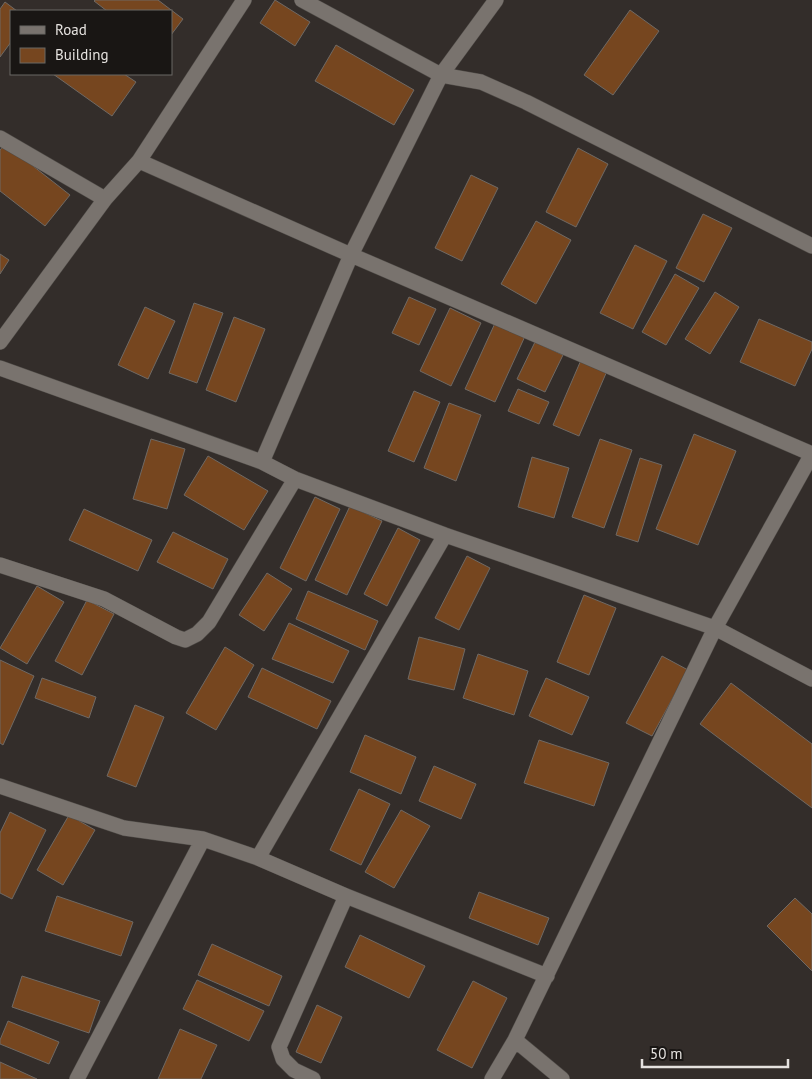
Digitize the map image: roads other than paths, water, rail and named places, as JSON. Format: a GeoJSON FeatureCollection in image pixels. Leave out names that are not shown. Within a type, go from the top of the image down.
{"type":"FeatureCollection","features":[{"type":"Feature","properties":{"kind":"street"},"geometry":{"type":"LineString","coordinates":[[0,342],[105,200],[139,161],[244,0]]}},
{"type":"Feature","properties":{"kind":"street"},"geometry":{"type":"LineString","coordinates":[[302,0],[442,75],[481,82],[526,102],[812,246]]}},
{"type":"Feature","properties":{"kind":"street"},"geometry":{"type":"LineString","coordinates":[[262,462],[351,255],[442,75],[496,0]]}},
{"type":"Feature","properties":{"kind":"street"},"geometry":{"type":"LineString","coordinates":[[0,138],[105,200]]}},
{"type":"Feature","properties":{"kind":"street"},"geometry":{"type":"LineString","coordinates":[[139,161],[351,255],[812,454],[715,628],[547,976],[515,1040],[492,1079]]}},
{"type":"Feature","properties":{"kind":"street"},"geometry":{"type":"LineString","coordinates":[[0,368],[262,462],[295,479],[446,535],[715,628],[812,679]]}},
{"type":"Feature","properties":{"kind":"street"},"geometry":{"type":"LineString","coordinates":[[0,565],[104,599],[185,640],[197,634],[209,622],[295,479]]}},
{"type":"Feature","properties":{"kind":"street"},"geometry":{"type":"LineString","coordinates":[[258,858],[446,535]]}},
{"type":"Feature","properties":{"kind":"street"},"geometry":{"type":"LineString","coordinates":[[0,786],[124,828],[203,839],[258,858],[346,896],[547,976]]}},
{"type":"Feature","properties":{"kind":"street"},"geometry":{"type":"LineString","coordinates":[[77,1079],[203,839]]}},
{"type":"Feature","properties":{"kind":"street"},"geometry":{"type":"LineString","coordinates":[[313,1079],[294,1070],[283,1059],[279,1047],[346,896]]}},
{"type":"Feature","properties":{"kind":"street"},"geometry":{"type":"LineString","coordinates":[[515,1040],[562,1079]]}}]}
